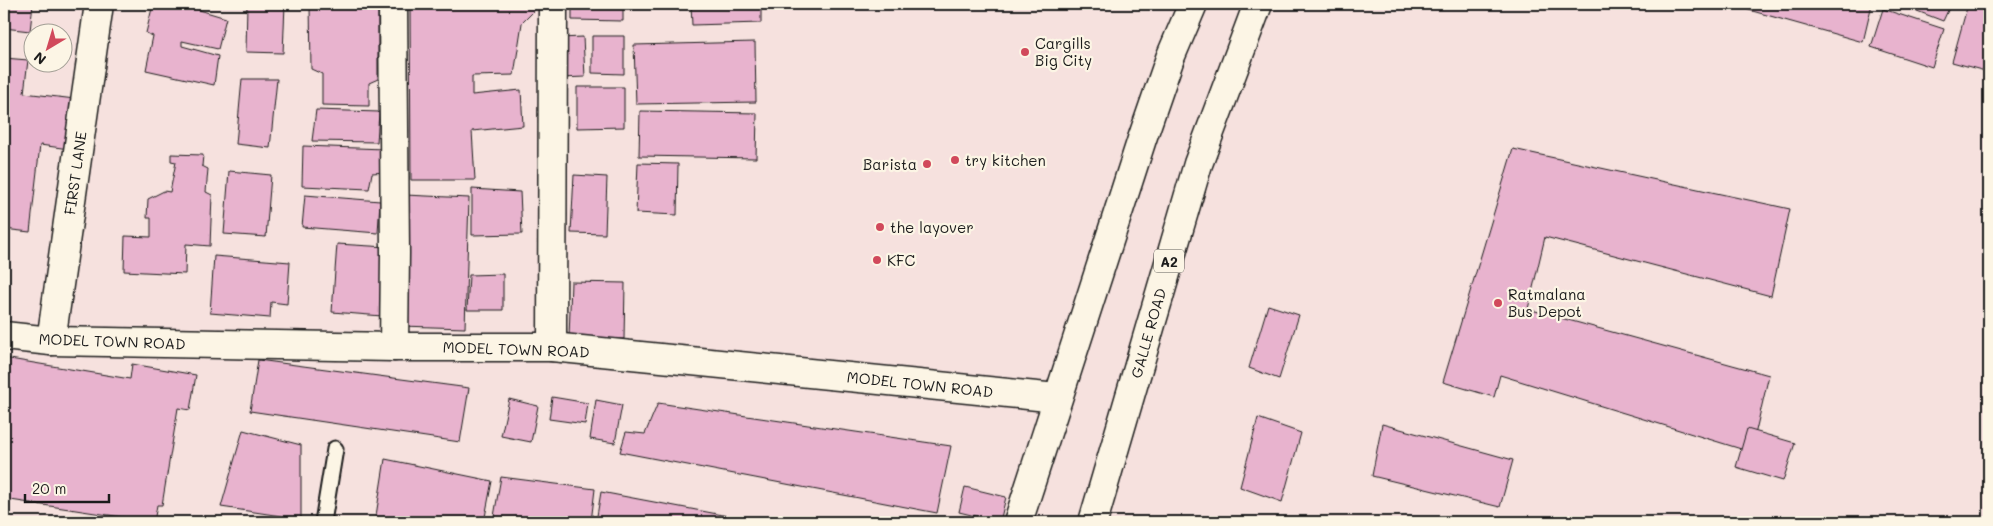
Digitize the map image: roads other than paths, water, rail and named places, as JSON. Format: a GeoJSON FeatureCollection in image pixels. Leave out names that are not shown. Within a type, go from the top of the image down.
{"type":"FeatureCollection","features":[{"type":"Feature","properties":{"kind":"main road","name":"FIRST LANE"},"geometry":{"type":"LineString","coordinates":[[51,342],[99,4]]}},
{"type":"Feature","properties":{"kind":"main road"},"geometry":{"type":"LineString","coordinates":[[393,4],[394,347]]}},
{"type":"Feature","properties":{"kind":"main road"},"geometry":{"type":"LineString","coordinates":[[552,347],[553,4]]}},
{"type":"Feature","properties":{"kind":"main road"},"geometry":{"type":"LineString","coordinates":[[1018,522],[1115,219],[1170,58],[1193,4]]}},
{"type":"Feature","properties":{"kind":"main road","name":"GALLE ROAD"},"geometry":{"type":"LineString","coordinates":[[1093,522],[1198,164],[1258,4]]}},
{"type":"Feature","properties":{"kind":"main road","name":"MODEL TOWN ROAD"},"geometry":{"type":"LineString","coordinates":[[4,336],[51,342],[394,347],[552,347],[1057,398]]}},
{"type":"Feature","properties":{"kind":"lane"},"geometry":{"type":"LineString","coordinates":[[323,522],[334,449]]}},
{"type":"Feature","properties":{"kind":"place","name":"Cargills Big City"},"geometry":{"type":"Point","coordinates":[1025,52]}},
{"type":"Feature","properties":{"kind":"place","name":"try kitchen"},"geometry":{"type":"Point","coordinates":[955,160]}},
{"type":"Feature","properties":{"kind":"place","name":"Barista"},"geometry":{"type":"Point","coordinates":[927,164]}},
{"type":"Feature","properties":{"kind":"place","name":"the layover"},"geometry":{"type":"Point","coordinates":[880,227]}},
{"type":"Feature","properties":{"kind":"place","name":"KFC"},"geometry":{"type":"Point","coordinates":[877,260]}},
{"type":"Feature","properties":{"kind":"place","name":"Ratmalana Bus Depot"},"geometry":{"type":"Point","coordinates":[1498,303]}}]}
